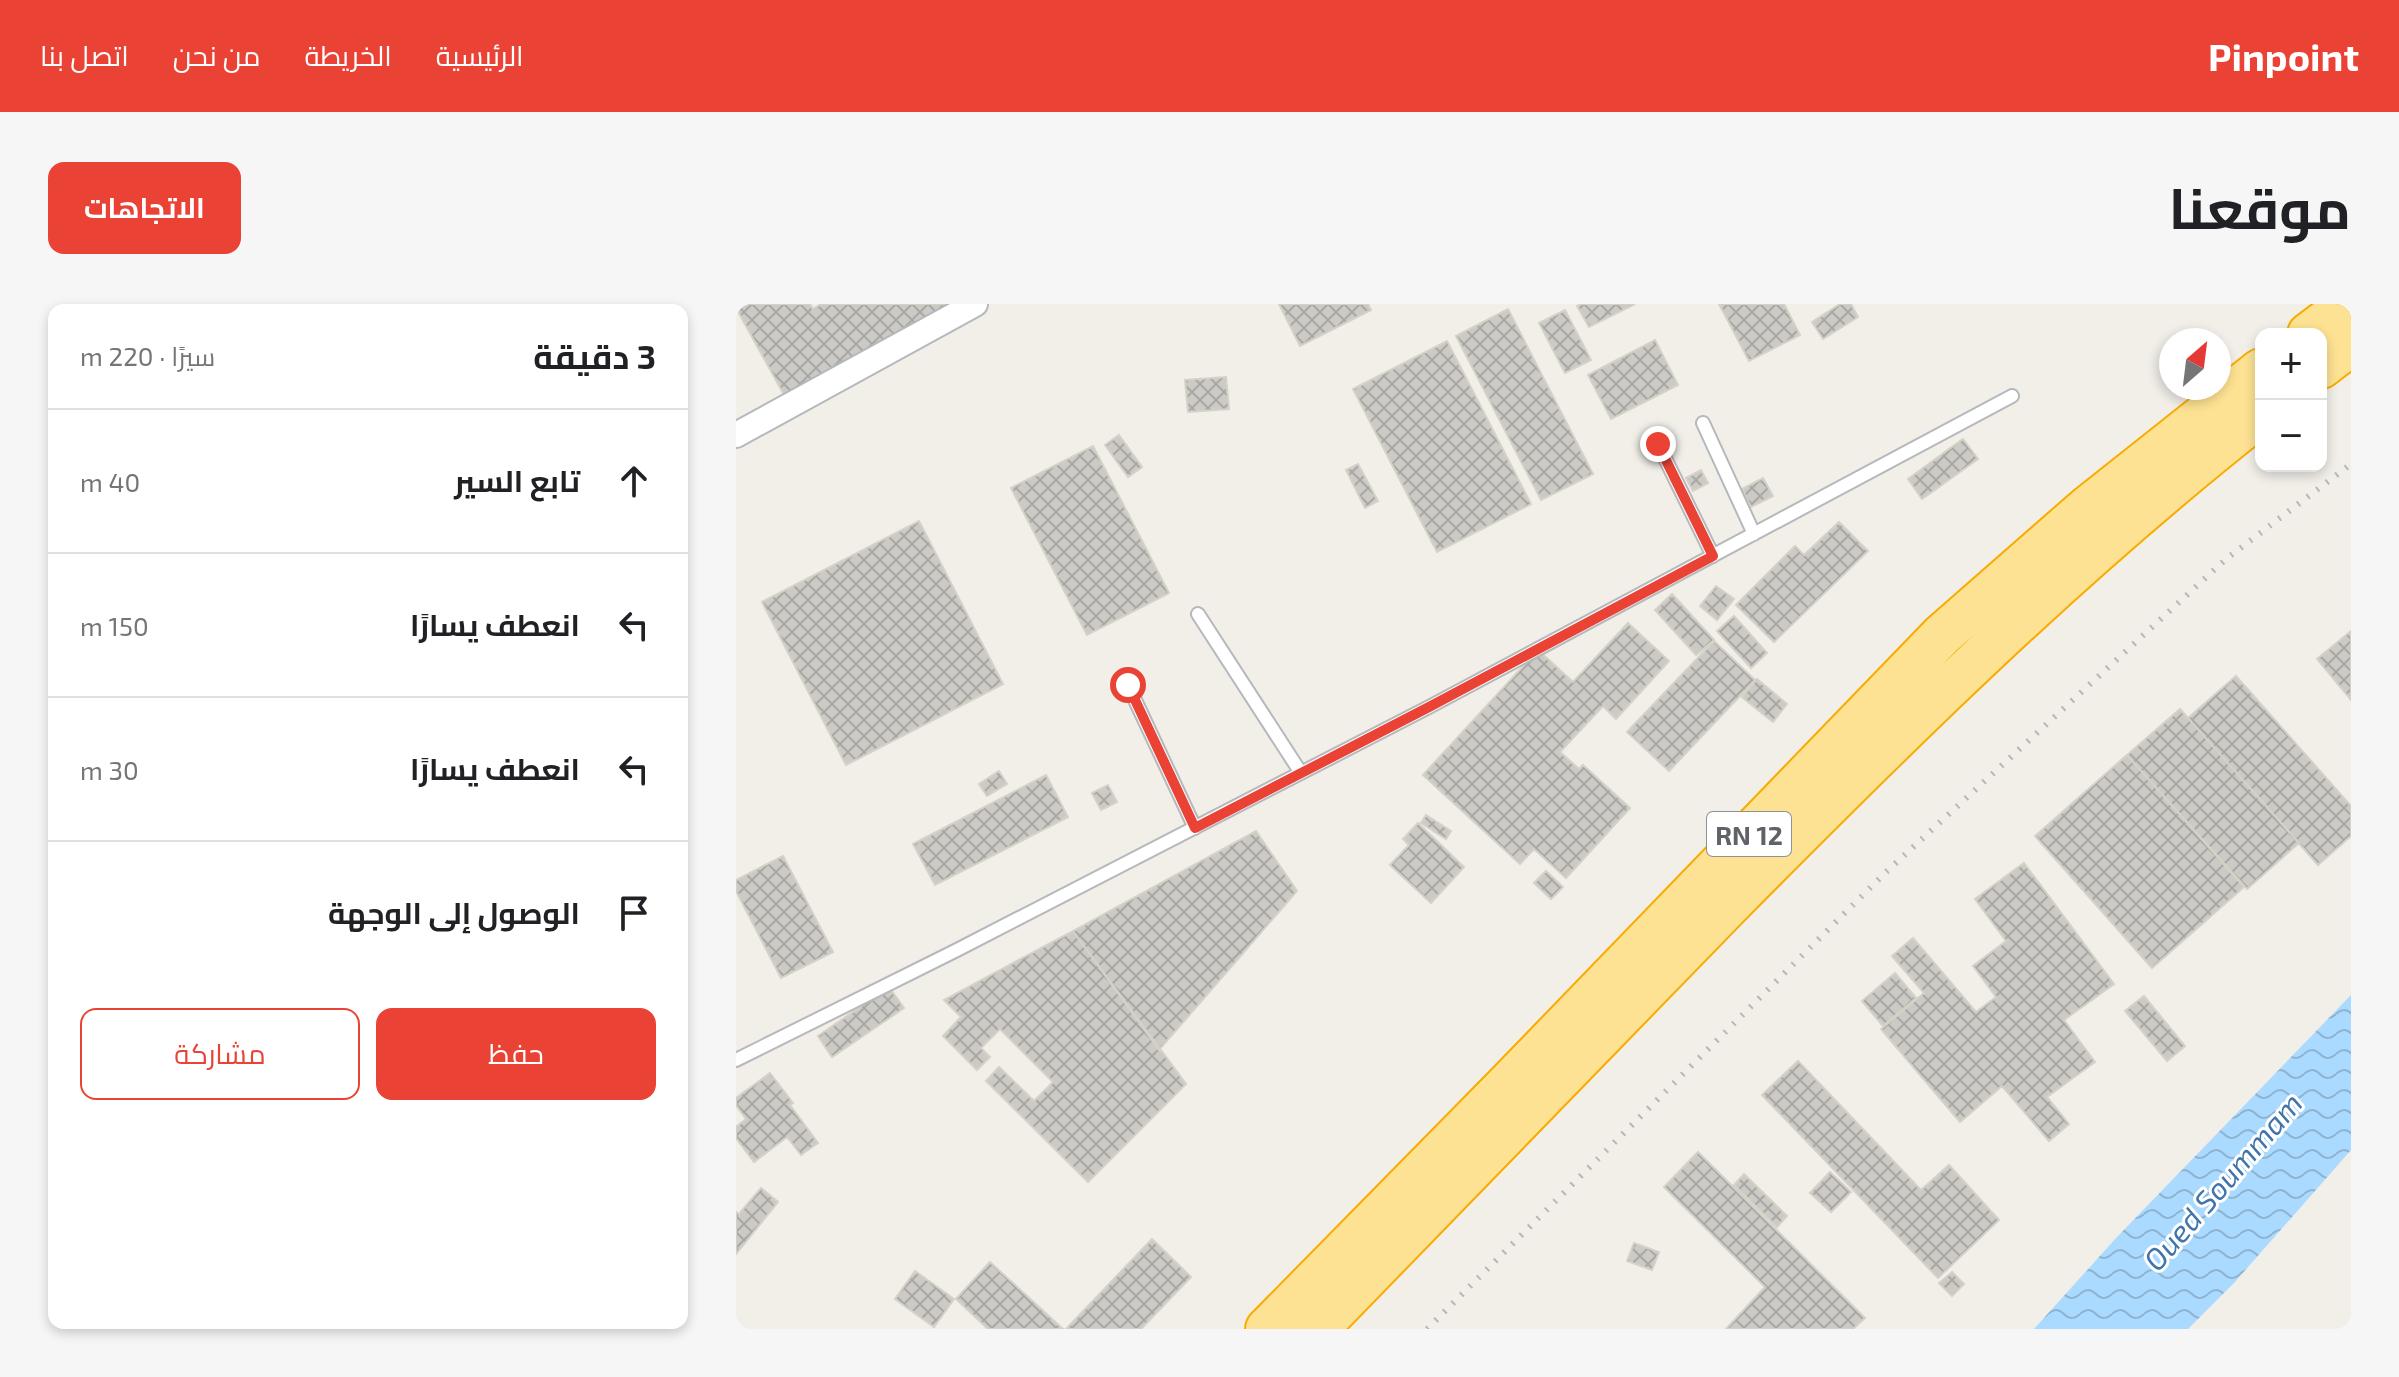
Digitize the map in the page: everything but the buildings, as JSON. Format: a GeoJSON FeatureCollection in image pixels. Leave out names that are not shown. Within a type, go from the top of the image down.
{"type":"FeatureCollection","features":[{"type":"Feature","properties":{"kind":"highway"},"geometry":{"type":"LineString","coordinates":[[2317,328],[2349,304]]}},
{"type":"Feature","properties":{"kind":"highway"},"geometry":{"type":"LineString","coordinates":[[2327,362],[2351,344]]}},
{"type":"Feature","properties":{"kind":"highway","name":"RN 12"},"geometry":{"type":"LineString","coordinates":[[1267,1329],[1942,635],[2087,508],[2255,375]]}},
{"type":"Feature","properties":{"kind":"highway","name":"RN 12"},"geometry":{"type":"LineString","coordinates":[[1317,1329],[1844,789],[2112,537],[2255,419]]}},
{"type":"Feature","properties":{"kind":"street"},"geometry":{"type":"LineString","coordinates":[[736,435],[975,304]]}},
{"type":"Feature","properties":{"kind":"lane"},"geometry":{"type":"LineString","coordinates":[[736,1060],[1429,707],[2012,396]]}},
{"type":"Feature","properties":{"kind":"lane"},"geometry":{"type":"LineString","coordinates":[[1703,423],[1754,534]]}},
{"type":"Feature","properties":{"kind":"lane"},"geometry":{"type":"LineString","coordinates":[[1658,444],[1713,556]]}},
{"type":"Feature","properties":{"kind":"lane"},"geometry":{"type":"LineString","coordinates":[[1198,614],[1301,773]]}},
{"type":"Feature","properties":{"kind":"lane"},"geometry":{"type":"LineString","coordinates":[[1128,685],[1195,828]]}},
{"type":"Feature","properties":{"kind":"water","name":"Oued Soummam"},"geometry":{"type":"Polygon","coordinates":[[[2351,995],[2351,1150],[2234,1283],[2188,1329],[2034,1329],[2117,1237],[2351,995]]]}},
{"type":"Feature","properties":{"kind":"railway"},"geometry":{"type":"LineString","coordinates":[[1427,1329],[1886,872],[2226,559],[2351,464]]}},
{"type":"Feature","properties":{"kind":"route"},"geometry":{"type":"LineString","coordinates":[[1128,685],[1195,828],[1713,556],[1658,444]]}}]}
